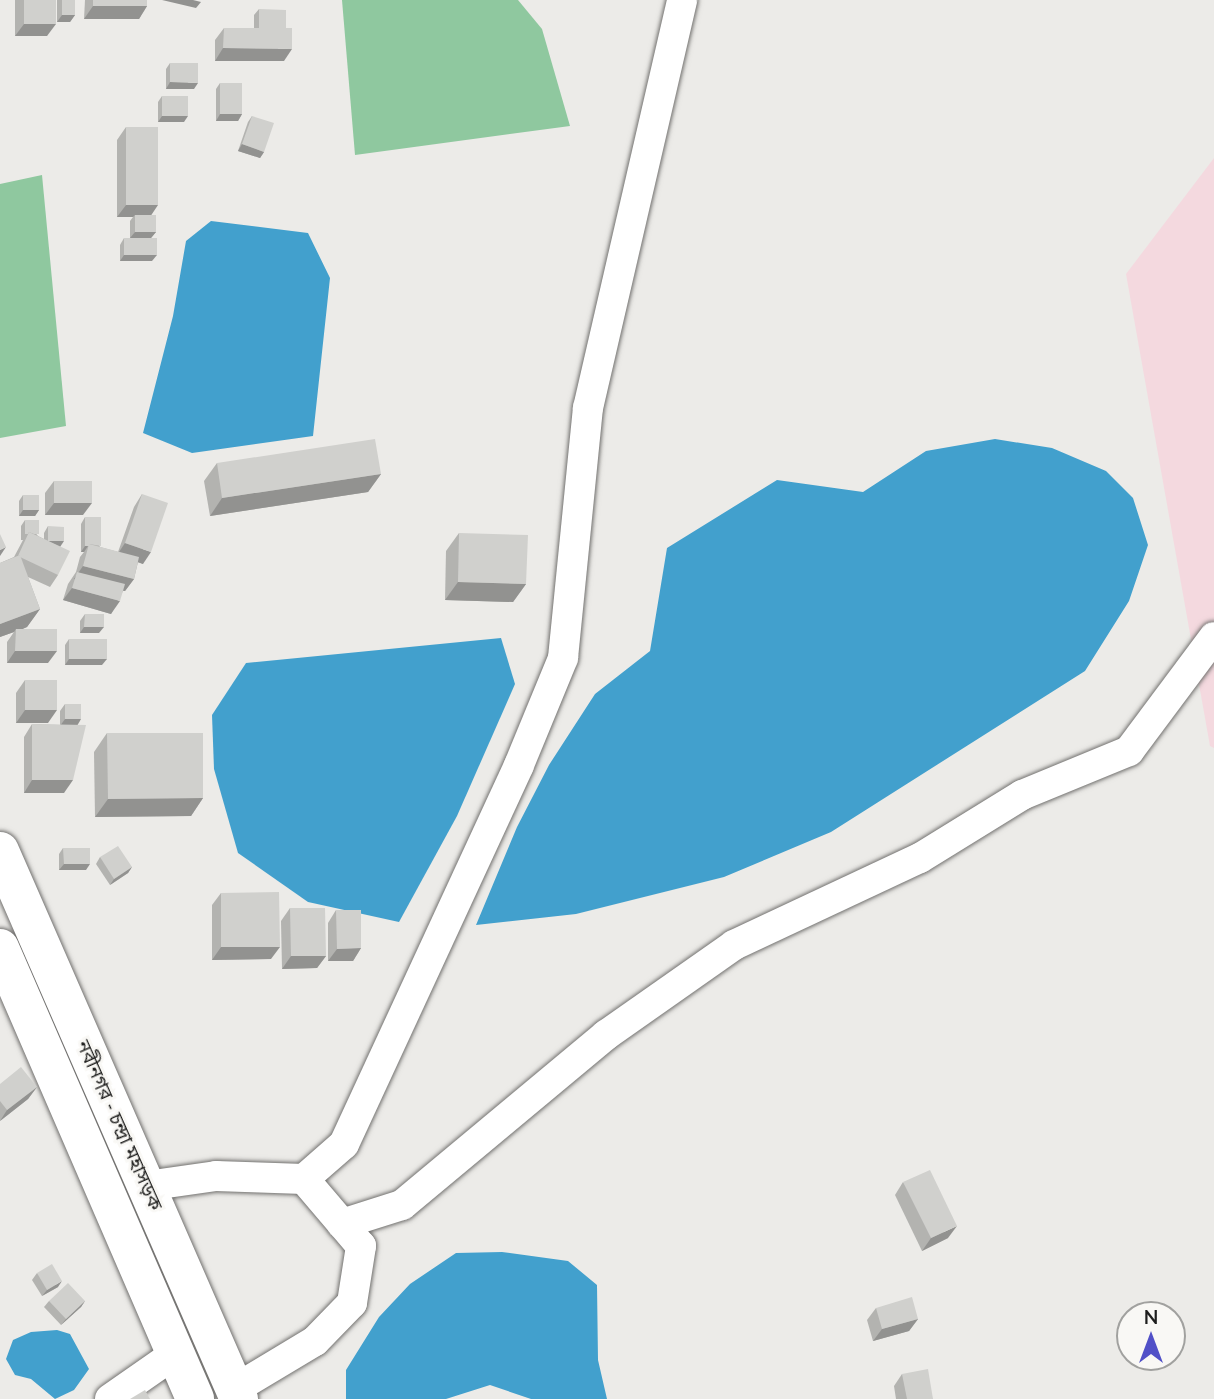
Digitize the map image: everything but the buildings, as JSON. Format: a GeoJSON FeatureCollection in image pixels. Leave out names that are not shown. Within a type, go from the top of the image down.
{"type":"FeatureCollection","features":[{"type":"Feature","properties":{"kind":"highway","name":"নবীনগর - চন্দ্রা মহাসড়ক"},"geometry":{"type":"LineString","coordinates":[[0,851],[237,1394]]}},
{"type":"Feature","properties":{"kind":"highway","name":"নবীনগর - চন্দ্রা মহাসড়ক"},"geometry":{"type":"LineString","coordinates":[[0,948],[111,1195],[173,1355],[195,1399]]}},
{"type":"Feature","properties":{"kind":"street"},"geometry":{"type":"LineString","coordinates":[[146,1186],[216,1176],[304,1179],[344,1144],[519,765],[563,658],[589,408],[682,0]]}},
{"type":"Feature","properties":{"kind":"street"},"geometry":{"type":"LineString","coordinates":[[342,1224],[402,1205],[606,1035],[734,946],[920,858],[1022,795],[1129,751],[1214,637]]}},
{"type":"Feature","properties":{"kind":"street"},"geometry":{"type":"LineString","coordinates":[[237,1394],[314,1341],[352,1303],[361,1246],[304,1179]]}},
{"type":"Feature","properties":{"kind":"street"},"geometry":{"type":"LineString","coordinates":[[110,1399],[173,1355]]}},
{"type":"Feature","properties":{"kind":"shaded area"},"geometry":{"type":"Polygon","coordinates":[[[1214,158],[1214,748],[1210,746],[1126,274],[1214,158]]]}},
{"type":"Feature","properties":{"kind":"green space"},"geometry":{"type":"Polygon","coordinates":[[[342,0],[518,0],[542,29],[570,126],[355,155],[342,0]]]}},
{"type":"Feature","properties":{"kind":"green space"},"geometry":{"type":"Polygon","coordinates":[[[42,175],[66,426],[0,438],[0,184],[42,175]]]}},
{"type":"Feature","properties":{"kind":"water"},"geometry":{"type":"Polygon","coordinates":[[[211,221],[308,233],[330,278],[313,436],[192,453],[143,433],[173,316],[186,241],[211,221]]]}},
{"type":"Feature","properties":{"kind":"water"},"geometry":{"type":"Polygon","coordinates":[[[995,439],[1052,448],[1106,471],[1133,498],[1148,545],[1129,601],[1085,671],[831,832],[724,877],[576,914],[476,925],[517,827],[549,765],[595,694],[650,651],[667,548],[777,480],[863,492],[926,451],[995,439]]]}},
{"type":"Feature","properties":{"kind":"water"},"geometry":{"type":"Polygon","coordinates":[[[501,638],[515,684],[457,816],[399,922],[308,902],[238,853],[214,769],[212,715],[246,663],[501,638]]]}},
{"type":"Feature","properties":{"kind":"water"},"geometry":{"type":"Polygon","coordinates":[[[502,1252],[568,1261],[597,1285],[598,1360],[607,1399],[531,1399],[490,1385],[446,1399],[346,1399],[346,1370],[379,1317],[410,1284],[456,1253],[502,1252]]]}},
{"type":"Feature","properties":{"kind":"water"},"geometry":{"type":"Polygon","coordinates":[[[57,1330],[70,1334],[89,1369],[74,1390],[55,1399],[31,1379],[15,1375],[6,1359],[13,1340],[31,1332],[57,1330]]]}}]}
